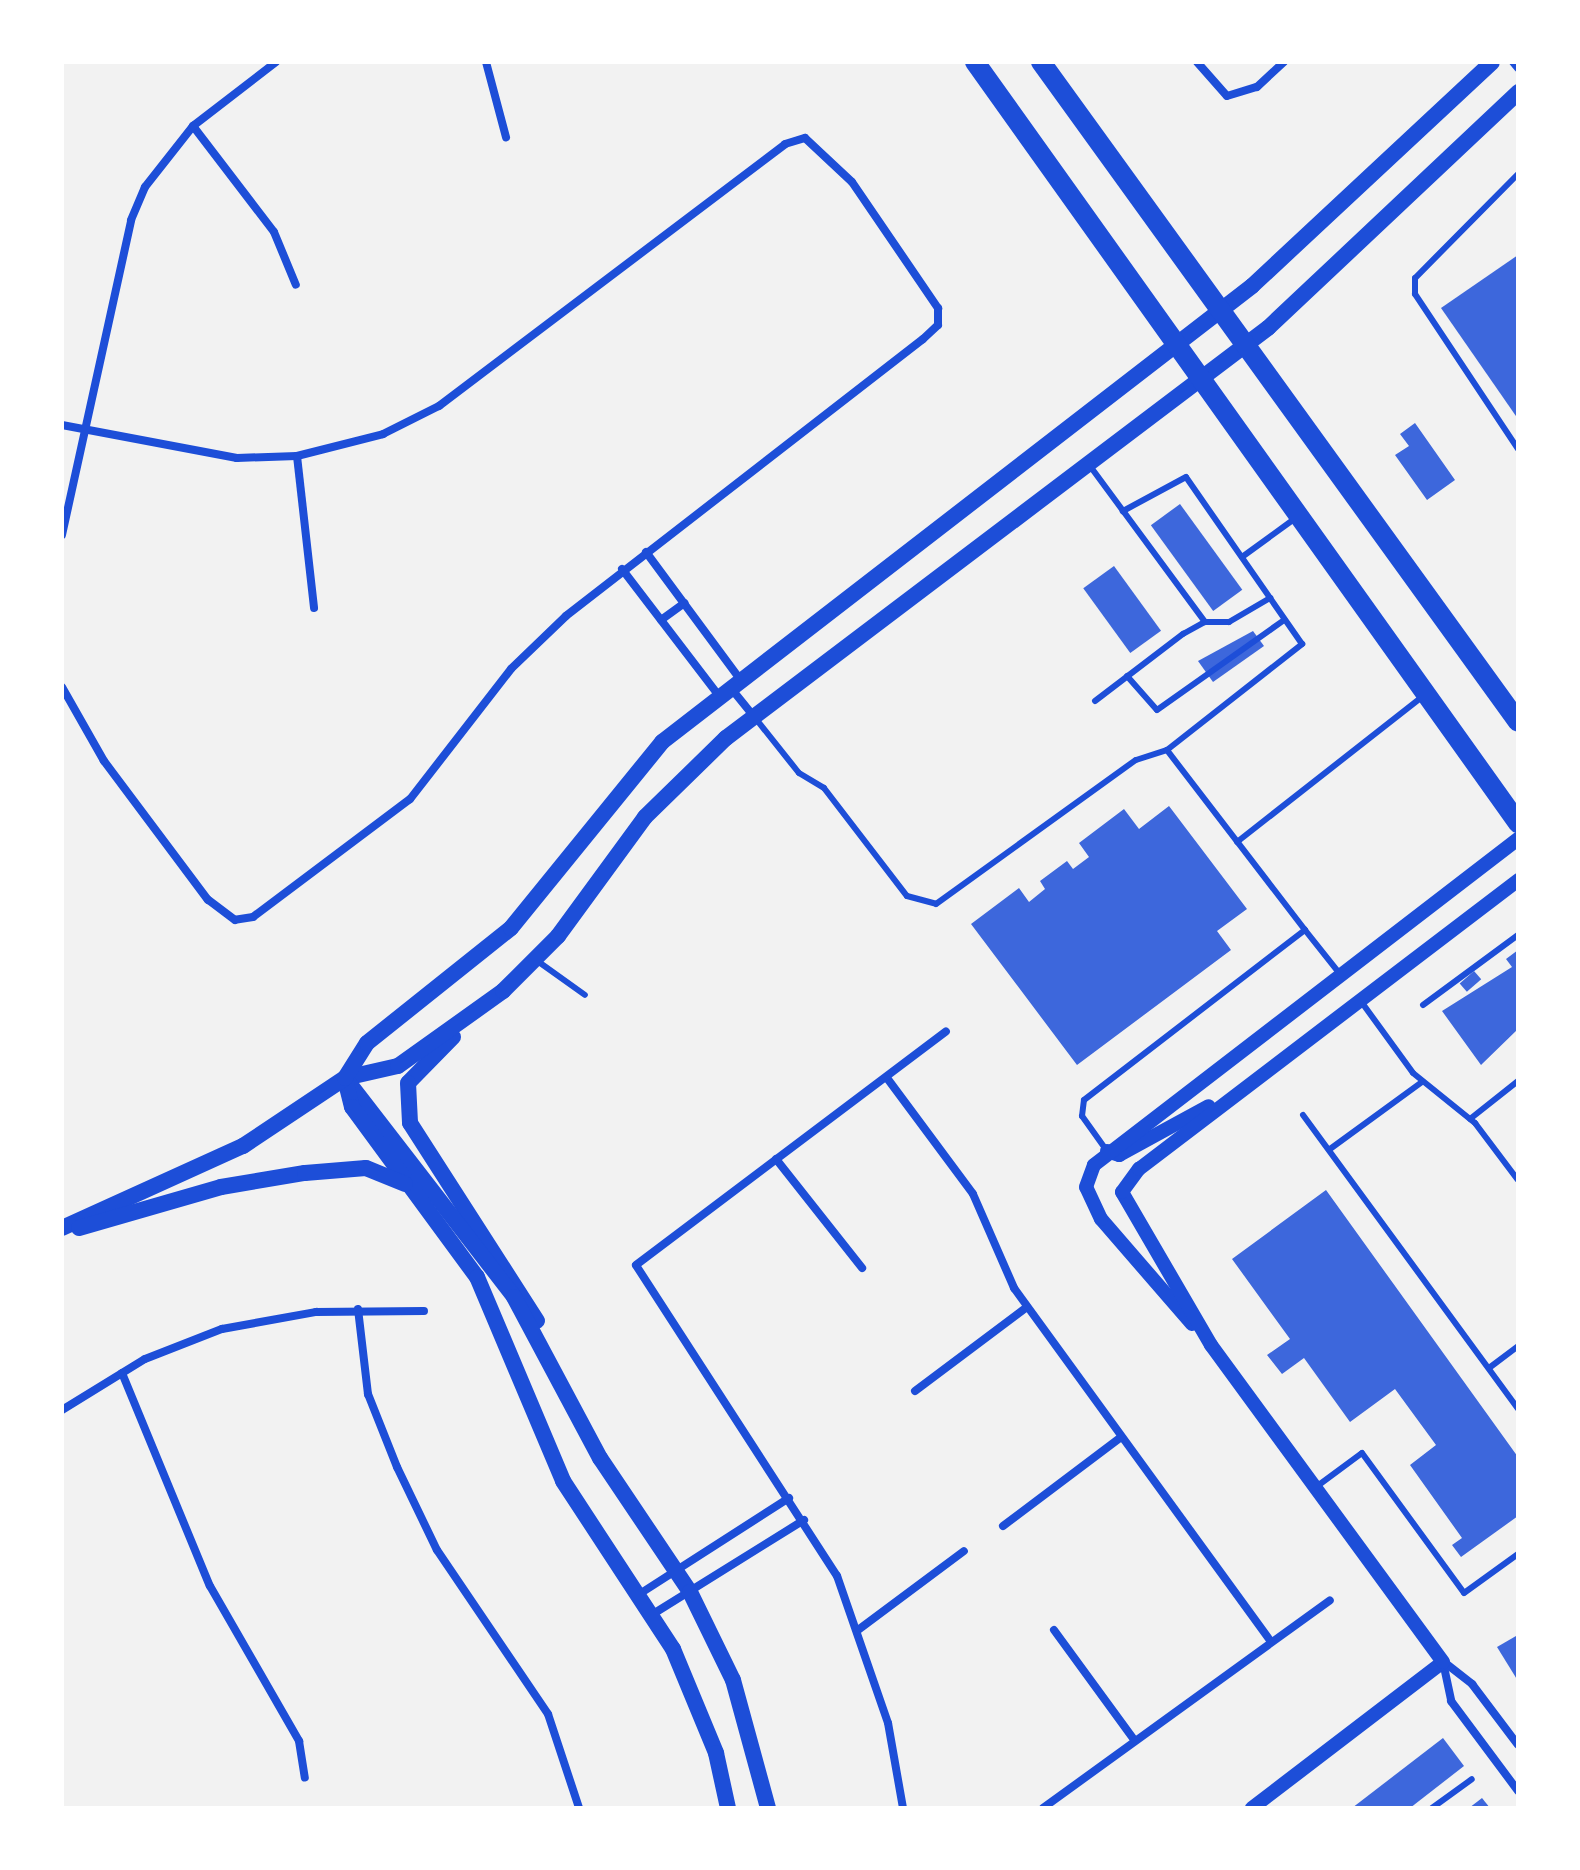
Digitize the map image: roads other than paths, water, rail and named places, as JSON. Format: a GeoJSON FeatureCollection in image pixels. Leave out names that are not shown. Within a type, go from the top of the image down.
{"type":"FeatureCollection","features":[{"type":"Feature","properties":{"kind":"main road"},"geometry":{"type":"LineString","coordinates":[[975,62],[1518,823]]}},
{"type":"Feature","properties":{"kind":"main road"},"geometry":{"type":"LineString","coordinates":[[1041,62],[1518,722]]}},
{"type":"Feature","properties":{"kind":"main road"},"geometry":{"type":"LineString","coordinates":[[728,1808],[695,1696],[641,1593],[563,1481],[477,1277],[352,1107],[345,1078],[367,1043],[511,928],[619,786],[730,687],[1221,310],[1492,62]]}},
{"type":"Feature","properties":{"kind":"main road"},"geometry":{"type":"LineString","coordinates":[[550,1356],[529,1298],[421,1142],[406,1104],[417,1071],[536,960],[645,817],[754,717],[1246,344],[1518,92]]}},
{"type":"Feature","properties":{"kind":"main road"},"geometry":{"type":"LineString","coordinates":[[62,1230],[243,1146],[345,1078],[398,1066],[503,991]]}},
{"type":"Feature","properties":{"kind":"main road"},"geometry":{"type":"LineString","coordinates":[[345,1078],[514,1297],[550,1356],[600,1458],[690,1592],[733,1680],[768,1808]]}},
{"type":"Feature","properties":{"kind":"main road"},"geometry":{"type":"LineString","coordinates":[[62,1230],[221,1187],[317,1171],[366,1168],[412,1188]]}},
{"type":"Feature","properties":{"kind":"street"},"geometry":{"type":"LineString","coordinates":[[62,535],[131,220],[162,159],[193,126],[276,62]]}},
{"type":"Feature","properties":{"kind":"street"},"geometry":{"type":"LineString","coordinates":[[486,62],[506,137]]}},
{"type":"Feature","properties":{"kind":"street"},"geometry":{"type":"LineString","coordinates":[[1197,62],[1227,96],[1257,87],[1284,62]]}},
{"type":"Feature","properties":{"kind":"street"},"geometry":{"type":"LineString","coordinates":[[1513,62],[1518,68]]}},
{"type":"Feature","properties":{"kind":"street"},"geometry":{"type":"LineString","coordinates":[[193,126],[274,232],[296,285]]}},
{"type":"Feature","properties":{"kind":"street"},"geometry":{"type":"LineString","coordinates":[[62,425],[205,455],[297,456],[383,434],[439,406],[785,144],[805,138],[860,193],[933,301],[938,325],[622,569],[511,669],[389,819],[274,904],[235,920],[185,872],[78,722],[62,687]]}},
{"type":"Feature","properties":{"kind":"street"},"geometry":{"type":"LineString","coordinates":[[297,456],[314,608]]}},
{"type":"Feature","properties":{"kind":"street"},"geometry":{"type":"LineString","coordinates":[[646,552],[684,603],[730,687]]}},
{"type":"Feature","properties":{"kind":"street"},"geometry":{"type":"LineString","coordinates":[[622,569],[661,620],[730,687],[754,717]]}},
{"type":"Feature","properties":{"kind":"street"},"geometry":{"type":"LineString","coordinates":[[661,620],[684,603]]}},
{"type":"Feature","properties":{"kind":"street"},"geometry":{"type":"LineString","coordinates":[[1211,1345],[1125,1252],[1089,1197],[1089,1173],[1107,1151],[1342,977],[1518,839]]}},
{"type":"Feature","properties":{"kind":"street"},"geometry":{"type":"LineString","coordinates":[[1518,880],[1243,1089],[1126,1183],[1124,1205],[1211,1345],[1443,1662],[1472,1684],[1518,1745]]}},
{"type":"Feature","properties":{"kind":"street"},"geometry":{"type":"LineString","coordinates":[[1342,977],[1360,1000]]}},
{"type":"Feature","properties":{"kind":"street"},"geometry":{"type":"LineString","coordinates":[[903,1808],[888,1723],[858,1630],[804,1520],[636,1265],[946,1031]]}},
{"type":"Feature","properties":{"kind":"street"},"geometry":{"type":"LineString","coordinates":[[887,1078],[973,1194],[1027,1307],[1270,1641]]}},
{"type":"Feature","properties":{"kind":"street"},"geometry":{"type":"LineString","coordinates":[[1107,1151],[1119,1155],[1243,1089]]}},
{"type":"Feature","properties":{"kind":"street"},"geometry":{"type":"LineString","coordinates":[[776,1159],[862,1268]]}},
{"type":"Feature","properties":{"kind":"street"},"geometry":{"type":"LineString","coordinates":[[915,1391],[1027,1307]]}},
{"type":"Feature","properties":{"kind":"street"},"geometry":{"type":"LineString","coordinates":[[358,1309],[368,1394],[397,1467],[444,1561],[548,1714],[579,1808]]}},
{"type":"Feature","properties":{"kind":"street"},"geometry":{"type":"LineString","coordinates":[[62,1410],[122,1373],[222,1329],[358,1309],[424,1311]]}},
{"type":"Feature","properties":{"kind":"street"},"geometry":{"type":"LineString","coordinates":[[122,1373],[210,1586],[299,1741],[305,1778]]}},
{"type":"Feature","properties":{"kind":"street"},"geometry":{"type":"LineString","coordinates":[[1003,1526],[1121,1437]]}},
{"type":"Feature","properties":{"kind":"street"},"geometry":{"type":"LineString","coordinates":[[641,1593],[789,1498]]}},
{"type":"Feature","properties":{"kind":"street"},"geometry":{"type":"LineString","coordinates":[[653,1614],[804,1520]]}},
{"type":"Feature","properties":{"kind":"street"},"geometry":{"type":"LineString","coordinates":[[858,1630],[964,1551]]}},
{"type":"Feature","properties":{"kind":"street"},"geometry":{"type":"LineString","coordinates":[[1043,1808],[1330,1600]]}},
{"type":"Feature","properties":{"kind":"street"},"geometry":{"type":"LineString","coordinates":[[1054,1630],[1135,1741]]}},
{"type":"Feature","properties":{"kind":"street"},"geometry":{"type":"LineString","coordinates":[[1443,1662],[1451,1701],[1518,1791]]}},
{"type":"Feature","properties":{"kind":"street"},"geometry":{"type":"LineString","coordinates":[[1252,1808],[1443,1662]]}},
{"type":"Feature","properties":{"kind":"lane"},"geometry":{"type":"LineString","coordinates":[[1518,174],[1415,278],[1415,294],[1518,449]]}},
{"type":"Feature","properties":{"kind":"lane"},"geometry":{"type":"LineString","coordinates":[[1088,463],[1205,622]]}},
{"type":"Feature","properties":{"kind":"lane"},"geometry":{"type":"LineString","coordinates":[[754,717],[799,773],[824,788],[907,896],[936,904],[1136,760],[1167,750],[1302,644],[1186,477],[1123,511]]}},
{"type":"Feature","properties":{"kind":"lane"},"geometry":{"type":"LineString","coordinates":[[1242,557],[1298,516]]}},
{"type":"Feature","properties":{"kind":"lane"},"geometry":{"type":"LineString","coordinates":[[1095,701],[1205,622],[1229,622],[1270,598]]}},
{"type":"Feature","properties":{"kind":"lane"},"geometry":{"type":"LineString","coordinates":[[1127,676],[1157,710],[1284,620]]}},
{"type":"Feature","properties":{"kind":"lane"},"geometry":{"type":"LineString","coordinates":[[1237,842],[1426,694]]}},
{"type":"Feature","properties":{"kind":"lane"},"geometry":{"type":"LineString","coordinates":[[1167,750],[1342,977]]}},
{"type":"Feature","properties":{"kind":"lane"},"geometry":{"type":"LineString","coordinates":[[1107,1151],[1082,1116],[1084,1100],[1305,930]]}},
{"type":"Feature","properties":{"kind":"lane"},"geometry":{"type":"LineString","coordinates":[[1423,1005],[1518,935]]}},
{"type":"Feature","properties":{"kind":"lane"},"geometry":{"type":"LineString","coordinates":[[536,960],[585,995]]}},
{"type":"Feature","properties":{"kind":"lane"},"geometry":{"type":"LineString","coordinates":[[1360,1000],[1422,1082],[1470,1119],[1518,1180]]}},
{"type":"Feature","properties":{"kind":"lane"},"geometry":{"type":"LineString","coordinates":[[1470,1119],[1518,1081]]}},
{"type":"Feature","properties":{"kind":"lane"},"geometry":{"type":"LineString","coordinates":[[1330,1149],[1422,1082]]}},
{"type":"Feature","properties":{"kind":"lane"},"geometry":{"type":"LineString","coordinates":[[1303,1115],[1518,1409]]}},
{"type":"Feature","properties":{"kind":"lane"},"geometry":{"type":"LineString","coordinates":[[1489,1368],[1518,1346]]}},
{"type":"Feature","properties":{"kind":"lane"},"geometry":{"type":"LineString","coordinates":[[1316,1487],[1362,1453],[1464,1593],[1518,1554]]}},
{"type":"Feature","properties":{"kind":"lane"},"geometry":{"type":"LineString","coordinates":[[1432,1808],[1472,1779]]}}]}
